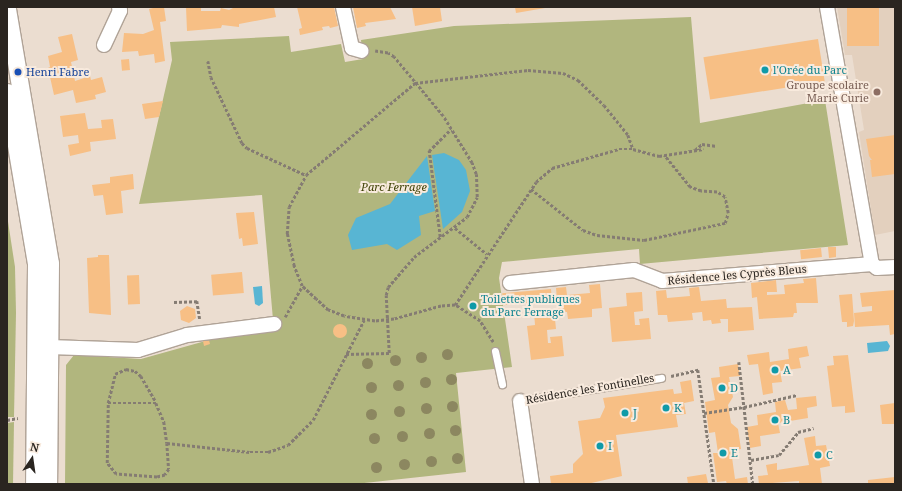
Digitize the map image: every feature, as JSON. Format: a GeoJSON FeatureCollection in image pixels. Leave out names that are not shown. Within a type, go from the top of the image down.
{"type":"FeatureCollection","features":[{"type":"Feature","properties":{"kind":"street"},"geometry":{"type":"LineString","coordinates":[[104,45],[120,11],[119,7]]}},
{"type":"Feature","properties":{"kind":"street"},"geometry":{"type":"LineString","coordinates":[[343,7],[352,48],[362,51]]}},
{"type":"Feature","properties":{"kind":"street"},"geometry":{"type":"LineString","coordinates":[[827,7],[872,264]]}},
{"type":"Feature","properties":{"kind":"street"},"geometry":{"type":"LineString","coordinates":[[7,9],[50,264],[48,484]]}},
{"type":"Feature","properties":{"kind":"street"},"geometry":{"type":"LineString","coordinates":[[7,92],[36,264],[34,484]]}},
{"type":"Feature","properties":{"kind":"street","name":"Résidence les Cyprès Bleus"},"geometry":{"type":"LineString","coordinates":[[510,283],[634,270],[662,282],[872,264],[877,268],[895,267]]}},
{"type":"Feature","properties":{"kind":"street"},"geometry":{"type":"LineString","coordinates":[[49,347],[138,350],[201,333],[277,324]]}},
{"type":"Feature","properties":{"kind":"street"},"geometry":{"type":"LineString","coordinates":[[520,401],[532,484]]}},
{"type":"Feature","properties":{"kind":"lane"},"geometry":{"type":"LineString","coordinates":[[495,351],[502,384]]}},
{"type":"Feature","properties":{"kind":"lane","name":"Résidence les Fontinelles"},"geometry":{"type":"LineString","coordinates":[[520,401],[661,378]]}},
{"type":"Feature","properties":{"kind":"path"},"geometry":{"type":"LineString","coordinates":[[346,354],[390,353],[388,287],[405,265],[467,218],[475,205],[478,189],[472,163],[451,129],[415,83],[388,53],[362,51]]}},
{"type":"Feature","properties":{"kind":"path"},"geometry":{"type":"LineString","coordinates":[[208,61],[211,77],[242,143],[247,148],[306,175]]}},
{"type":"Feature","properties":{"kind":"path"},"geometry":{"type":"LineString","coordinates":[[495,351],[491,337],[480,321],[455,305],[441,306],[388,320],[364,320],[328,310],[302,286],[290,250],[287,220],[296,190],[306,175],[415,83],[528,70],[563,73],[578,80],[592,90],[628,135],[633,149]]}},
{"type":"Feature","properties":{"kind":"path"},"geometry":{"type":"LineString","coordinates":[[440,237],[429,156],[431,148],[451,129]]}},
{"type":"Feature","properties":{"kind":"path"},"geometry":{"type":"LineString","coordinates":[[695,150],[702,144],[718,146]]}},
{"type":"Feature","properties":{"kind":"path"},"geometry":{"type":"LineString","coordinates":[[455,305],[531,189],[552,168],[619,149],[633,149],[664,155],[703,149]]}},
{"type":"Feature","properties":{"kind":"path"},"geometry":{"type":"LineString","coordinates":[[531,189],[584,230],[597,235],[644,240],[725,223],[728,213],[725,197],[718,192],[701,191],[690,187],[664,155]]}},
{"type":"Feature","properties":{"kind":"path"},"geometry":{"type":"LineString","coordinates":[[454,228],[488,254]]}},
{"type":"Feature","properties":{"kind":"path"},"geometry":{"type":"LineString","coordinates":[[277,324],[302,286]]}},
{"type":"Feature","properties":{"kind":"path"},"geometry":{"type":"LineString","coordinates":[[174,302],[197,301],[199,303],[201,333]]}},
{"type":"Feature","properties":{"kind":"path"},"geometry":{"type":"LineString","coordinates":[[167,443],[250,452],[268,452],[288,445],[313,420],[364,320]]}},
{"type":"Feature","properties":{"kind":"path"},"geometry":{"type":"LineString","coordinates":[[739,362],[753,484]]}},
{"type":"Feature","properties":{"kind":"path"},"geometry":{"type":"LineString","coordinates":[[126,369],[135,371],[141,376],[156,403],[164,422],[169,468],[165,475],[157,478],[116,474],[110,470],[107,463],[108,403],[115,374],[126,369]]}},
{"type":"Feature","properties":{"kind":"path"},"geometry":{"type":"LineString","coordinates":[[661,378],[698,370],[714,484]]}},
{"type":"Feature","properties":{"kind":"path"},"geometry":{"type":"LineString","coordinates":[[704,413],[744,408],[797,395]]}},
{"type":"Feature","properties":{"kind":"path"},"geometry":{"type":"LineString","coordinates":[[108,403],[156,403]]}},
{"type":"Feature","properties":{"kind":"path"},"geometry":{"type":"LineString","coordinates":[[18,410],[18,425]]}},
{"type":"Feature","properties":{"kind":"path"},"geometry":{"type":"LineString","coordinates":[[7,420],[18,418]]}},
{"type":"Feature","properties":{"kind":"path"},"geometry":{"type":"LineString","coordinates":[[750,460],[778,455],[798,432],[814,428]]}},
{"type":"Feature","properties":{"kind":"shaded area","name":"Groupe scolaire Marie Curie"},"geometry":{"type":"Polygon","coordinates":[[[837,7],[895,7],[895,231],[875,235],[859,132],[864,130],[852,55],[845,55],[837,7]]]}},
{"type":"Feature","properties":{"kind":"green space","name":"Parc Ferrage"},"geometry":{"type":"Polygon","coordinates":[[[691,17],[700,123],[825,100],[848,245],[640,264],[639,249],[502,262],[499,278],[512,367],[456,373],[466,472],[355,484],[65,484],[66,365],[74,355],[141,359],[209,340],[274,331],[262,195],[139,204],[172,60],[170,42],[289,36],[291,52],[341,44],[345,62],[363,59],[361,40],[454,26],[691,17]]]}},
{"type":"Feature","properties":{"kind":"green space"},"geometry":{"type":"Polygon","coordinates":[[[7,215],[15,267],[16,313],[14,417],[7,417],[7,215]]]}},
{"type":"Feature","properties":{"kind":"green space"},"geometry":{"type":"Polygon","coordinates":[[[14,422],[13,484],[7,484],[7,423],[14,422]]]}},
{"type":"Feature","properties":{"kind":"water"},"geometry":{"type":"Polygon","coordinates":[[[444,153],[459,160],[466,170],[470,191],[462,212],[443,229],[432,155],[444,153]]]}},
{"type":"Feature","properties":{"kind":"water"},"geometry":{"type":"Polygon","coordinates":[[[427,156],[435,211],[419,216],[421,235],[397,250],[387,244],[352,250],[348,235],[356,218],[390,204],[427,156]]]}},
{"type":"Feature","properties":{"kind":"water"},"geometry":{"type":"Polygon","coordinates":[[[262,286],[263,303],[259,306],[255,304],[253,287],[262,286]]]}},
{"type":"Feature","properties":{"kind":"water"},"geometry":{"type":"Polygon","coordinates":[[[887,341],[890,346],[888,351],[868,353],[867,343],[887,341]]]}},
{"type":"Feature","properties":{"kind":"building"},"geometry":{"type":"Polygon","coordinates":[[[164,7],[166,21],[160,22],[165,61],[155,63],[154,54],[139,56],[138,51],[122,52],[124,33],[143,34],[154,30],[149,9],[164,7]]]}},
{"type":"Feature","properties":{"kind":"building"},"geometry":{"type":"Polygon","coordinates":[[[186,7],[201,8],[201,11],[220,11],[221,8],[229,10],[235,7],[274,7],[276,17],[239,24],[239,27],[222,25],[221,28],[187,31],[186,7]]]}},
{"type":"Feature","properties":{"kind":"building"},"geometry":{"type":"Polygon","coordinates":[[[297,7],[334,7],[338,26],[330,28],[329,26],[322,27],[323,30],[300,35],[299,29],[302,28],[297,7]]]}},
{"type":"Feature","properties":{"kind":"building"},"geometry":{"type":"Polygon","coordinates":[[[353,7],[390,7],[396,19],[365,23],[366,26],[357,28],[353,7]]]}},
{"type":"Feature","properties":{"kind":"building"},"geometry":{"type":"Polygon","coordinates":[[[412,7],[440,7],[442,21],[415,26],[412,7]]]}},
{"type":"Feature","properties":{"kind":"building"},"geometry":{"type":"Polygon","coordinates":[[[515,7],[545,7],[545,8],[516,13],[515,7]]]}},
{"type":"Feature","properties":{"kind":"building"},"geometry":{"type":"Polygon","coordinates":[[[847,7],[879,7],[879,46],[847,46],[847,7]]]}},
{"type":"Feature","properties":{"kind":"building"},"geometry":{"type":"Polygon","coordinates":[[[72,34],[78,60],[71,62],[75,81],[90,76],[91,80],[102,77],[106,92],[95,95],[96,99],[76,103],[73,90],[54,95],[48,68],[50,67],[48,56],[62,52],[58,37],[72,34]]]}},
{"type":"Feature","properties":{"kind":"building","name":"l'Orée du Parc"},"geometry":{"type":"Polygon","coordinates":[[[818,39],[825,81],[710,100],[703,57],[818,39]]]}},
{"type":"Feature","properties":{"kind":"building"},"geometry":{"type":"Polygon","coordinates":[[[129,59],[130,70],[122,71],[121,60],[129,59]]]}},
{"type":"Feature","properties":{"kind":"building"},"geometry":{"type":"Polygon","coordinates":[[[163,101],[159,117],[145,119],[142,104],[163,101]]]}},
{"type":"Feature","properties":{"kind":"building"},"geometry":{"type":"Polygon","coordinates":[[[85,113],[88,129],[102,128],[101,120],[113,119],[116,139],[90,142],[91,151],[70,156],[68,145],[79,143],[78,135],[63,137],[60,116],[85,113]]]}},
{"type":"Feature","properties":{"kind":"building"},"geometry":{"type":"Polygon","coordinates":[[[895,135],[895,174],[872,177],[870,160],[872,160],[869,156],[866,139],[895,135]]]}},
{"type":"Feature","properties":{"kind":"building"},"geometry":{"type":"Polygon","coordinates":[[[133,174],[134,189],[121,191],[123,213],[106,215],[103,195],[94,196],[92,185],[110,183],[110,177],[133,174]]]}},
{"type":"Feature","properties":{"kind":"building"},"geometry":{"type":"Polygon","coordinates":[[[254,212],[258,244],[243,246],[242,238],[239,239],[236,213],[254,212]]]}},
{"type":"Feature","properties":{"kind":"building"},"geometry":{"type":"Polygon","coordinates":[[[828,247],[836,247],[836,257],[829,258],[828,247]]]}},
{"type":"Feature","properties":{"kind":"building"},"geometry":{"type":"Polygon","coordinates":[[[821,248],[822,257],[801,259],[800,250],[821,248]]]}},
{"type":"Feature","properties":{"kind":"building"},"geometry":{"type":"Polygon","coordinates":[[[98,255],[109,255],[111,315],[89,313],[87,258],[98,257],[98,255]]]}},
{"type":"Feature","properties":{"kind":"building"},"geometry":{"type":"Polygon","coordinates":[[[242,272],[244,293],[213,296],[211,275],[242,272]]]}},
{"type":"Feature","properties":{"kind":"building"},"geometry":{"type":"Polygon","coordinates":[[[127,275],[139,275],[140,304],[128,304],[127,275]]]}},
{"type":"Feature","properties":{"kind":"building"},"geometry":{"type":"Polygon","coordinates":[[[816,278],[818,303],[796,303],[797,313],[794,313],[793,317],[759,319],[757,297],[752,298],[751,283],[776,280],[777,292],[767,292],[767,295],[785,294],[784,285],[804,283],[803,279],[816,278]]]}},
{"type":"Feature","properties":{"kind":"building"},"geometry":{"type":"Polygon","coordinates":[[[600,284],[602,308],[592,309],[592,317],[568,319],[567,312],[558,312],[556,288],[566,287],[567,295],[590,293],[589,285],[600,284]]]}},
{"type":"Feature","properties":{"kind":"building"},"geometry":{"type":"Polygon","coordinates":[[[699,287],[701,301],[726,299],[727,308],[752,307],[754,330],[728,332],[728,319],[720,319],[721,323],[712,324],[711,320],[703,321],[702,312],[692,313],[693,320],[668,322],[667,315],[658,315],[656,291],[666,290],[667,298],[690,296],[689,288],[699,287]]]}},
{"type":"Feature","properties":{"kind":"building"},"geometry":{"type":"Polygon","coordinates":[[[551,289],[552,301],[503,305],[502,293],[551,289]]]}},
{"type":"Feature","properties":{"kind":"building"},"geometry":{"type":"Polygon","coordinates":[[[895,290],[895,334],[890,335],[889,325],[855,327],[854,313],[872,311],[872,306],[862,307],[860,293],[895,290]]]}},
{"type":"Feature","properties":{"kind":"building"},"geometry":{"type":"Polygon","coordinates":[[[642,292],[643,311],[634,312],[635,325],[640,325],[639,319],[649,318],[651,339],[612,342],[609,308],[627,306],[626,293],[642,292]]]}},
{"type":"Feature","properties":{"kind":"building"},"geometry":{"type":"Polygon","coordinates":[[[852,294],[854,321],[853,326],[847,327],[847,322],[842,322],[839,295],[852,294]]]}},
{"type":"Feature","properties":{"kind":"building","name":"Toilettes publiques du Parc Ferrage"},"geometry":{"type":"Polygon","coordinates":[[[471,301],[477,305],[474,311],[468,307],[471,301]]]}},
{"type":"Feature","properties":{"kind":"building"},"geometry":{"type":"Polygon","coordinates":[[[187,306],[195,309],[196,318],[189,323],[181,320],[180,311],[187,306]]]}},
{"type":"Feature","properties":{"kind":"building"},"geometry":{"type":"Polygon","coordinates":[[[554,309],[556,329],[547,330],[548,343],[551,343],[550,337],[562,336],[564,356],[531,360],[527,326],[535,325],[534,312],[554,309]]]}},
{"type":"Feature","properties":{"kind":"building"},"geometry":{"type":"Polygon","coordinates":[[[340,324],[345,326],[347,331],[345,336],[340,338],[335,336],[333,331],[335,326],[340,324]]]}},
{"type":"Feature","properties":{"kind":"building"},"geometry":{"type":"Polygon","coordinates":[[[209,340],[210,344],[204,346],[203,341],[209,340]]]}},
{"type":"Feature","properties":{"kind":"building","name":"A"},"geometry":{"type":"Polygon","coordinates":[[[807,346],[809,356],[799,358],[801,368],[780,371],[782,382],[772,383],[773,393],[763,395],[758,364],[749,365],[747,355],[769,352],[770,362],[789,359],[788,349],[807,346]]]}},
{"type":"Feature","properties":{"kind":"building"},"geometry":{"type":"Polygon","coordinates":[[[848,355],[855,412],[845,413],[845,406],[832,407],[827,366],[834,365],[833,356],[848,355]]]}},
{"type":"Feature","properties":{"kind":"building"},"geometry":{"type":"Polygon","coordinates":[[[738,364],[740,376],[729,377],[733,397],[728,405],[731,423],[738,429],[741,449],[731,450],[735,479],[747,477],[748,484],[727,484],[726,481],[717,482],[713,453],[718,453],[715,432],[709,433],[705,402],[715,400],[711,378],[720,377],[719,367],[738,364]]]}},
{"type":"Feature","properties":{"kind":"building"},"geometry":{"type":"Polygon","coordinates":[[[691,380],[694,401],[684,403],[686,414],[676,415],[678,427],[616,435],[622,476],[587,484],[551,484],[550,476],[573,473],[573,464],[583,454],[578,421],[600,418],[605,407],[603,398],[673,389],[674,394],[682,393],[680,382],[691,380]]]}},
{"type":"Feature","properties":{"kind":"building","name":"B"},"geometry":{"type":"Polygon","coordinates":[[[816,396],[817,406],[807,408],[808,418],[778,423],[780,433],[760,436],[761,446],[750,448],[747,427],[758,425],[757,415],[776,412],[775,402],[785,400],[788,410],[797,409],[796,398],[816,396]]]}},
{"type":"Feature","properties":{"kind":"building"},"geometry":{"type":"Polygon","coordinates":[[[895,403],[895,424],[882,424],[880,405],[895,403]]]}},
{"type":"Feature","properties":{"kind":"building","name":"C"},"geometry":{"type":"Polygon","coordinates":[[[815,436],[816,446],[826,445],[830,466],[820,468],[822,484],[799,484],[799,481],[759,484],[758,476],[768,475],[766,465],[777,463],[777,470],[809,465],[804,438],[815,436]]]}},
{"type":"Feature","properties":{"kind":"building"},"geometry":{"type":"Polygon","coordinates":[[[706,474],[708,483],[688,484],[687,477],[706,474]]]}},
{"type":"Feature","properties":{"kind":"building"},"geometry":{"type":"Polygon","coordinates":[[[895,477],[895,484],[868,484],[868,480],[895,477]]]}},
{"type":"Feature","properties":{"kind":"place","name":"l'Orée du Parc"},"geometry":{"type":"Point","coordinates":[765,70]}},
{"type":"Feature","properties":{"kind":"place","name":"Henri Fabre"},"geometry":{"type":"Point","coordinates":[18,72]}},
{"type":"Feature","properties":{"kind":"place","name":"Groupe scolaire Marie Curie"},"geometry":{"type":"Point","coordinates":[877,92]}},
{"type":"Feature","properties":{"kind":"place","name":"Toilettes publiques du Parc Ferrage"},"geometry":{"type":"Point","coordinates":[473,306]}},
{"type":"Feature","properties":{"kind":"place","name":"A"},"geometry":{"type":"Point","coordinates":[775,370]}},
{"type":"Feature","properties":{"kind":"place","name":"D"},"geometry":{"type":"Point","coordinates":[722,388]}},
{"type":"Feature","properties":{"kind":"place","name":"K"},"geometry":{"type":"Point","coordinates":[666,408]}},
{"type":"Feature","properties":{"kind":"place","name":"J"},"geometry":{"type":"Point","coordinates":[625,413]}},
{"type":"Feature","properties":{"kind":"place","name":"B"},"geometry":{"type":"Point","coordinates":[775,420]}},
{"type":"Feature","properties":{"kind":"place","name":"I"},"geometry":{"type":"Point","coordinates":[600,446]}},
{"type":"Feature","properties":{"kind":"place","name":"E"},"geometry":{"type":"Point","coordinates":[723,453]}},
{"type":"Feature","properties":{"kind":"place","name":"C"},"geometry":{"type":"Point","coordinates":[818,455]}}]}
